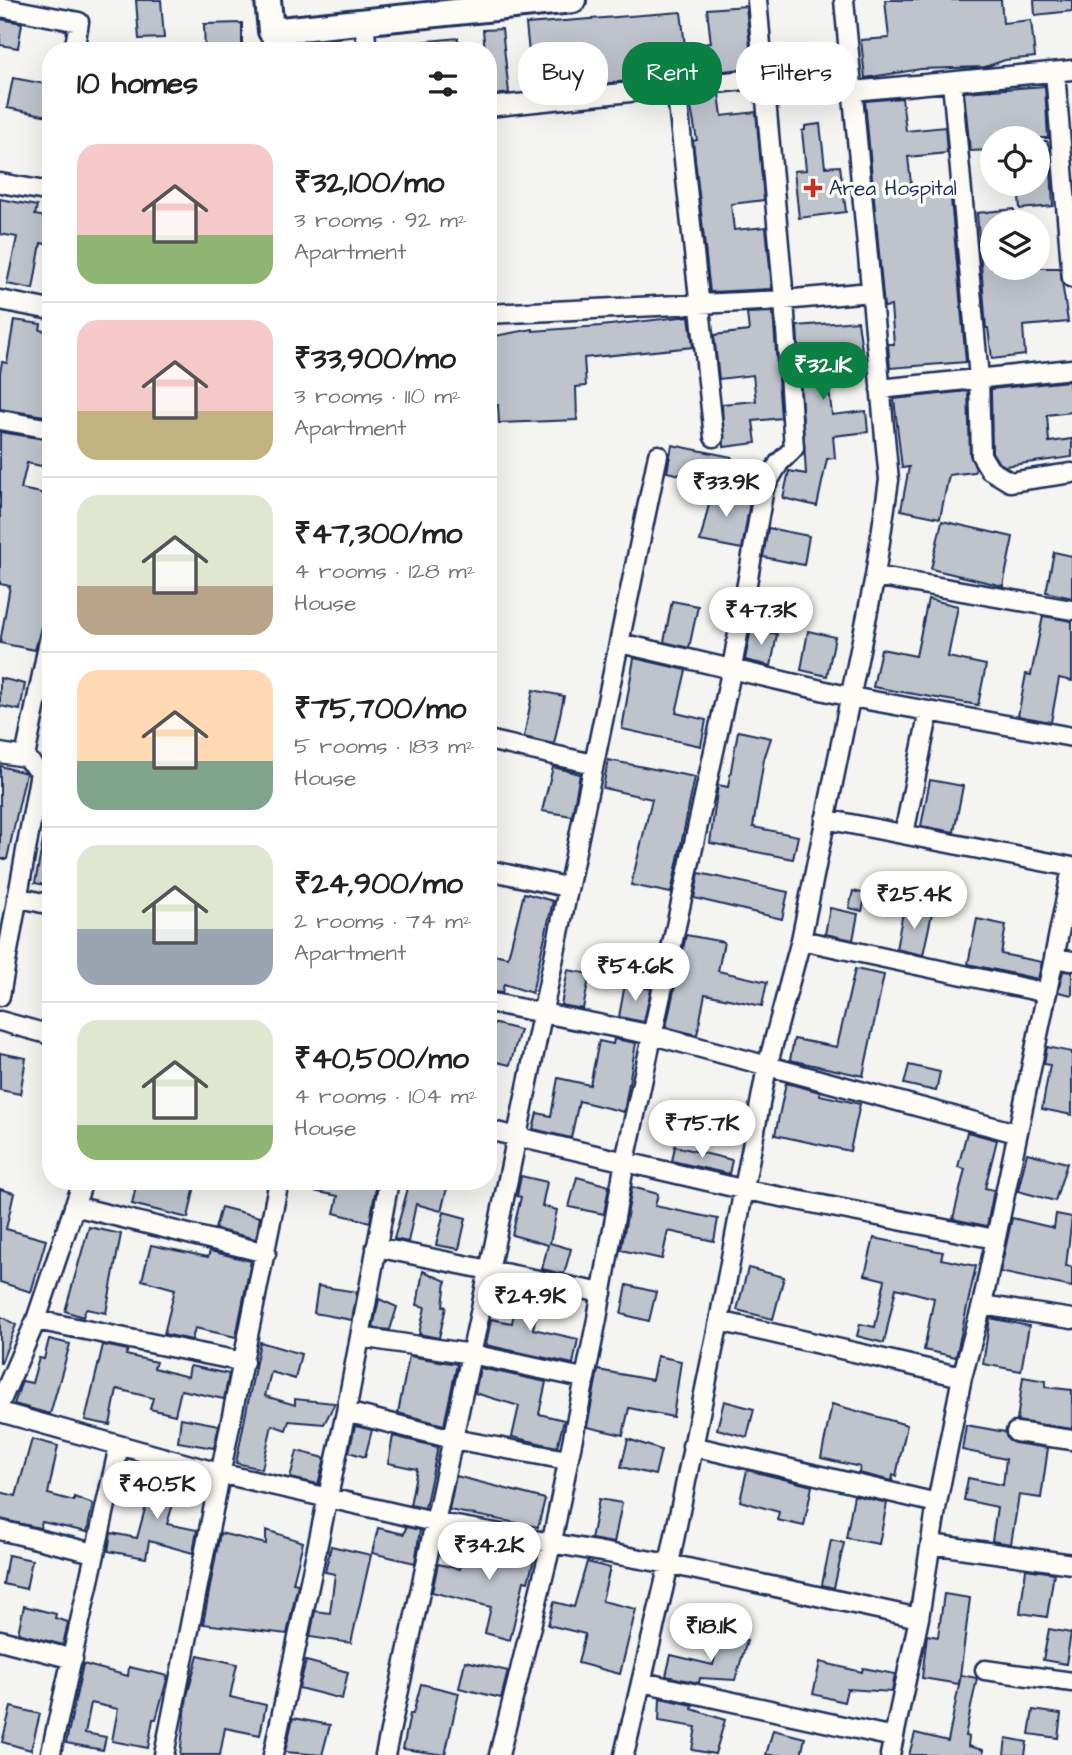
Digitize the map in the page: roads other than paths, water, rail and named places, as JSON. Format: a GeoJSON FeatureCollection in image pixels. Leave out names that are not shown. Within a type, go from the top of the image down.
{"type":"FeatureCollection","features":[{"type":"Feature","properties":{"kind":"street"},"geometry":{"type":"LineString","coordinates":[[268,0],[272,41],[365,21],[573,0]]}},
{"type":"Feature","properties":{"kind":"street"},"geometry":{"type":"LineString","coordinates":[[757,0],[761,42]]}},
{"type":"Feature","properties":{"kind":"street"},"geometry":{"type":"LineString","coordinates":[[844,0],[848,42]]}},
{"type":"Feature","properties":{"kind":"street"},"geometry":{"type":"LineString","coordinates":[[0,7],[79,22],[76,42]]}},
{"type":"Feature","properties":{"kind":"street"},"geometry":{"type":"LineString","coordinates":[[365,21],[366,42]]}},
{"type":"Feature","properties":{"kind":"street"},"geometry":{"type":"LineString","coordinates":[[856,91],[1064,71],[1072,278]]}},
{"type":"Feature","properties":{"kind":"street"},"geometry":{"type":"LineString","coordinates":[[952,82],[979,379],[981,455],[990,470],[1010,482],[1072,473]]}},
{"type":"Feature","properties":{"kind":"street"},"geometry":{"type":"LineString","coordinates":[[497,106],[622,92]]}},
{"type":"Feature","properties":{"kind":"street"},"geometry":{"type":"LineString","coordinates":[[678,105],[714,437]]}},
{"type":"Feature","properties":{"kind":"street"},"geometry":{"type":"LineString","coordinates":[[499,1755],[552,1541],[602,1293],[625,1161],[732,668],[764,488],[779,463],[794,448],[766,105]]}},
{"type":"Feature","properties":{"kind":"street"},"geometry":{"type":"LineString","coordinates":[[624,1755],[669,1564],[746,1190],[766,1067],[801,940],[875,576],[889,480],[854,105]]}},
{"type":"Feature","properties":{"kind":"street"},"geometry":{"type":"LineString","coordinates":[[0,183],[42,186]]}},
{"type":"Feature","properties":{"kind":"street"},"geometry":{"type":"LineString","coordinates":[[497,314],[784,300],[870,292]]}},
{"type":"Feature","properties":{"kind":"street"},"geometry":{"type":"LineString","coordinates":[[0,300],[42,308]]}},
{"type":"Feature","properties":{"kind":"street"},"geometry":{"type":"LineString","coordinates":[[880,390],[1072,369]]}},
{"type":"Feature","properties":{"kind":"street"},"geometry":{"type":"LineString","coordinates":[[0,419],[42,427]]}},
{"type":"Feature","properties":{"kind":"street"},"geometry":{"type":"LineString","coordinates":[[385,1755],[489,1271],[566,887],[658,455]]}},
{"type":"Feature","properties":{"kind":"street"},"geometry":{"type":"LineString","coordinates":[[875,576],[1072,610]]}},
{"type":"Feature","properties":{"kind":"street"},"geometry":{"type":"LineString","coordinates":[[620,643],[851,697],[1072,737]]}},
{"type":"Feature","properties":{"kind":"street"},"geometry":{"type":"LineString","coordinates":[[25,757],[42,675]]}},
{"type":"Feature","properties":{"kind":"street"},"geometry":{"type":"LineString","coordinates":[[904,834],[929,711]]}},
{"type":"Feature","properties":{"kind":"street"},"geometry":{"type":"LineString","coordinates":[[497,742],[593,764]]}},
{"type":"Feature","properties":{"kind":"street"},"geometry":{"type":"LineString","coordinates":[[0,753],[25,757],[42,771]]}},
{"type":"Feature","properties":{"kind":"street"},"geometry":{"type":"LineString","coordinates":[[0,996],[17,897],[42,786]]}},
{"type":"Feature","properties":{"kind":"street"},"geometry":{"type":"LineString","coordinates":[[642,1682],[891,1746],[919,1618],[937,1503],[962,1377],[982,1305],[1047,993],[1063,959],[1072,867],[825,819]]}},
{"type":"Feature","properties":{"kind":"street"},"geometry":{"type":"LineString","coordinates":[[497,872],[566,887]]}},
{"type":"Feature","properties":{"kind":"street"},"geometry":{"type":"LineString","coordinates":[[17,897],[42,903]]}},
{"type":"Feature","properties":{"kind":"street"},"geometry":{"type":"LineString","coordinates":[[801,940],[1047,993]]}},
{"type":"Feature","properties":{"kind":"street"},"geometry":{"type":"LineString","coordinates":[[497,1004],[653,1035],[1016,1133]]}},
{"type":"Feature","properties":{"kind":"street"},"geometry":{"type":"LineString","coordinates":[[0,1021],[42,1033]]}},
{"type":"Feature","properties":{"kind":"street"},"geometry":{"type":"LineString","coordinates":[[497,1132],[746,1190],[995,1239]]}},
{"type":"Feature","properties":{"kind":"street"},"geometry":{"type":"LineString","coordinates":[[0,1403],[36,1320],[80,1190]]}},
{"type":"Feature","properties":{"kind":"street"},"geometry":{"type":"LineString","coordinates":[[164,1755],[277,1190]]}},
{"type":"Feature","properties":{"kind":"street"},"geometry":{"type":"LineString","coordinates":[[273,1755],[346,1412],[387,1190]]}},
{"type":"Feature","properties":{"kind":"street"},"geometry":{"type":"LineString","coordinates":[[74,1206],[266,1253]]}},
{"type":"Feature","properties":{"kind":"street"},"geometry":{"type":"LineString","coordinates":[[376,1247],[602,1293]]}},
{"type":"Feature","properties":{"kind":"street"},"geometry":{"type":"LineString","coordinates":[[982,1305],[1072,1319]]}},
{"type":"Feature","properties":{"kind":"street"},"geometry":{"type":"LineString","coordinates":[[36,1320],[244,1362]]}},
{"type":"Feature","properties":{"kind":"street"},"geometry":{"type":"LineString","coordinates":[[719,1321],[962,1377]]}},
{"type":"Feature","properties":{"kind":"street"},"geometry":{"type":"LineString","coordinates":[[360,1336],[471,1354],[583,1378]]}},
{"type":"Feature","properties":{"kind":"street"},"geometry":{"type":"LineString","coordinates":[[0,1412],[219,1474],[434,1522],[669,1564],[919,1618]]}},
{"type":"Feature","properties":{"kind":"street"},"geometry":{"type":"LineString","coordinates":[[346,1412],[453,1439],[567,1460]]}},
{"type":"Feature","properties":{"kind":"street"},"geometry":{"type":"LineString","coordinates":[[1016,1432],[1072,1440]]}},
{"type":"Feature","properties":{"kind":"street"},"geometry":{"type":"LineString","coordinates":[[51,1752],[119,1446]]}},
{"type":"Feature","properties":{"kind":"street"},"geometry":{"type":"LineString","coordinates":[[692,1446],[937,1503]]}},
{"type":"Feature","properties":{"kind":"street"},"geometry":{"type":"LineString","coordinates":[[0,1530],[94,1553]]}},
{"type":"Feature","properties":{"kind":"street"},"geometry":{"type":"LineString","coordinates":[[931,1544],[1072,1564]]}},
{"type":"Feature","properties":{"kind":"street"},"geometry":{"type":"LineString","coordinates":[[0,1640],[73,1659]]}},
{"type":"Feature","properties":{"kind":"street"},"geometry":{"type":"LineString","coordinates":[[985,1670],[1072,1682]]}},
{"type":"Feature","properties":{"kind":"place","name":"Area Hospital"},"geometry":{"type":"Point","coordinates":[813,188]}}]}
